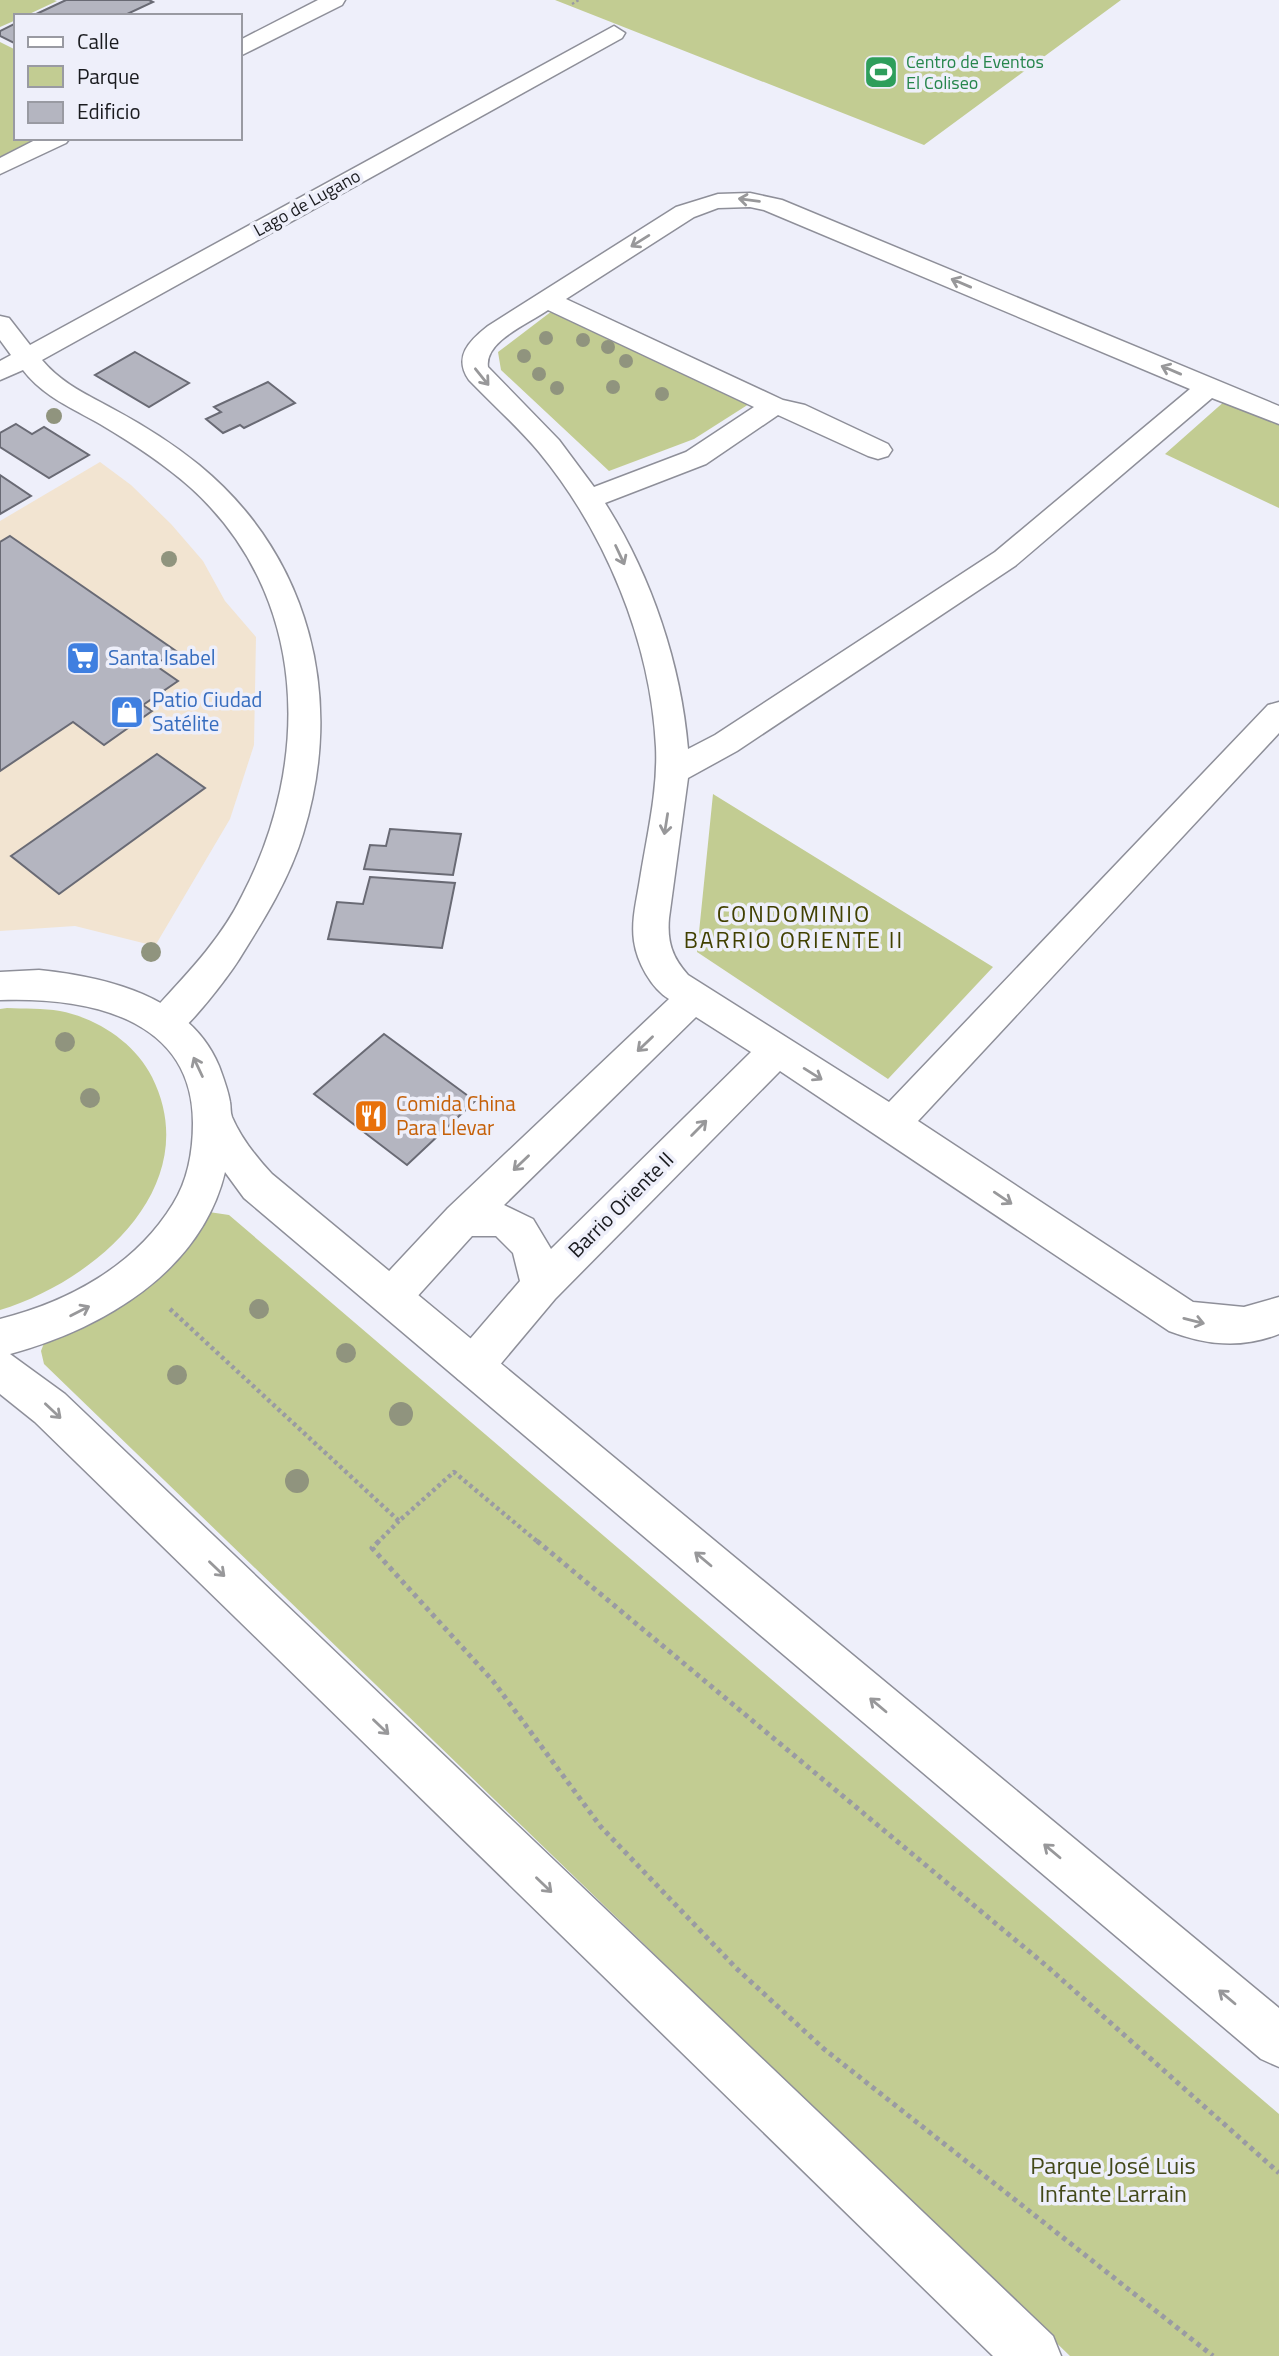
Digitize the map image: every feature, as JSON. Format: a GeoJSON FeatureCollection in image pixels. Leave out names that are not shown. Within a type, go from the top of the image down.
{"type":"FeatureCollection","features":[{"type":"Feature","properties":{"kind":"street"},"geometry":{"type":"LineString","coordinates":[[242,48],[334,0]]}},
{"type":"Feature","properties":{"kind":"street","name":"Lago de Lugano"},"geometry":{"type":"LineString","coordinates":[[0,372],[614,33]]}},
{"type":"Feature","properties":{"kind":"street"},"geometry":{"type":"LineString","coordinates":[[0,167],[54,140]]}},
{"type":"Feature","properties":{"kind":"street"},"geometry":{"type":"LineString","coordinates":[[1279,416],[773,205],[744,199],[711,201],[698,206],[547,300],[478,348],[474,367],[547,444],[589,499],[609,531],[646,620],[671,732],[672,772],[650,938],[664,973],[694,997],[892,1124],[1183,1318],[1222,1326],[1245,1327],[1279,1315]]}},
{"type":"Feature","properties":{"kind":"street"},"geometry":{"type":"LineString","coordinates":[[547,300],[774,406],[795,411],[878,450]]}},
{"type":"Feature","properties":{"kind":"street"},"geometry":{"type":"LineString","coordinates":[[0,324],[51,385],[155,447],[213,493],[255,544],[275,576],[301,649],[307,685],[308,729],[291,820],[275,864],[243,928],[217,968],[164,1023]]}},
{"type":"Feature","properties":{"kind":"street"},"geometry":{"type":"LineString","coordinates":[[672,772],[726,743],[1004,559],[1209,386]]}},
{"type":"Feature","properties":{"kind":"street"},"geometry":{"type":"LineString","coordinates":[[589,499],[696,458],[719,446],[774,406]]}},
{"type":"Feature","properties":{"kind":"street"},"geometry":{"type":"LineString","coordinates":[[892,1124],[1279,713]]}},
{"type":"Feature","properties":{"kind":"street"},"geometry":{"type":"LineString","coordinates":[[0,986],[74,985],[107,993],[137,1005],[164,1023],[193,1056],[202,1075],[212,1118],[212,1145],[195,1199],[172,1235],[134,1275],[79,1312],[48,1325],[0,1338]]}},
{"type":"Feature","properties":{"kind":"street"},"geometry":{"type":"LineString","coordinates":[[391,1297],[462,1220],[694,997]]}},
{"type":"Feature","properties":{"kind":"street","name":"Barrio Oriente II"},"geometry":{"type":"LineString","coordinates":[[473,1366],[541,1286],[776,1051]]}},
{"type":"Feature","properties":{"kind":"street"},"geometry":{"type":"LineString","coordinates":[[212,1118],[244,1170],[258,1186],[1279,2041]]}},
{"type":"Feature","properties":{"kind":"street"},"geometry":{"type":"LineString","coordinates":[[462,1220],[499,1218],[517,1227],[531,1244],[541,1286]]}},
{"type":"Feature","properties":{"kind":"street"},"geometry":{"type":"LineString","coordinates":[[0,1369],[50,1408],[1033,2356]]}},
{"type":"Feature","properties":{"kind":"path"},"geometry":{"type":"LineString","coordinates":[[572,4],[579,0]]}},
{"type":"Feature","properties":{"kind":"path"},"geometry":{"type":"LineString","coordinates":[[134,1275],[399,1521]]}},
{"type":"Feature","properties":{"kind":"path"},"geometry":{"type":"LineString","coordinates":[[1213,2356],[824,2049],[736,1968],[601,1827],[493,1681],[372,1548],[454,1472],[1049,1968],[1279,2173]]}},
{"type":"Feature","properties":{"kind":"shaded area","name":"Patio Ciudad Satélite"},"geometry":{"type":"Polygon","coordinates":[[[100,462],[131,485],[171,524],[203,561],[225,601],[256,637],[254,745],[230,819],[155,946],[75,926],[0,931],[0,521],[100,462]]]}},
{"type":"Feature","properties":{"kind":"green space"},"geometry":{"type":"Polygon","coordinates":[[[0,0],[57,1],[29,14],[14,14],[14,21],[0,27],[0,0]]]}},
{"type":"Feature","properties":{"kind":"green space","name":"Centro de Eventos El Coliseo"},"geometry":{"type":"Polygon","coordinates":[[[555,0],[1121,0],[924,145],[555,0]]]}},
{"type":"Feature","properties":{"kind":"green space"},"geometry":{"type":"Polygon","coordinates":[[[0,42],[14,49],[14,140],[45,140],[0,162],[0,42]]]}},
{"type":"Feature","properties":{"kind":"green space"},"geometry":{"type":"Polygon","coordinates":[[[552,311],[749,404],[694,439],[609,471],[501,370],[498,352],[552,311]]]}},
{"type":"Feature","properties":{"kind":"green space"},"geometry":{"type":"Polygon","coordinates":[[[1226,400],[1279,424],[1279,508],[1165,454],[1226,400]]]}},
{"type":"Feature","properties":{"kind":"green space"},"geometry":{"type":"Polygon","coordinates":[[[713,794],[993,967],[888,1079],[697,952],[713,794]]]}},
{"type":"Feature","properties":{"kind":"green space"},"geometry":{"type":"Polygon","coordinates":[[[0,1009],[47,1009],[74,1014],[114,1034],[136,1053],[152,1077],[165,1117],[165,1155],[153,1191],[132,1223],[105,1252],[72,1277],[36,1296],[0,1310],[0,1009]]]}},
{"type":"Feature","properties":{"kind":"green space","name":"Parque José Luis Infante Larrain"},"geometry":{"type":"Polygon","coordinates":[[[209,1212],[229,1215],[1279,2114],[1279,2356],[1070,2356],[44,1364],[41,1351],[44,1343],[209,1212]]]}},
{"type":"Feature","properties":{"kind":"building"},"geometry":{"type":"Polygon","coordinates":[[[66,0],[153,2],[127,14],[36,14],[66,0]]]}},
{"type":"Feature","properties":{"kind":"building"},"geometry":{"type":"Polygon","coordinates":[[[14,24],[14,43],[0,36],[0,31],[14,24]]]}},
{"type":"Feature","properties":{"kind":"building"},"geometry":{"type":"Polygon","coordinates":[[[135,352],[189,383],[149,407],[95,375],[135,352]]]}},
{"type":"Feature","properties":{"kind":"building"},"geometry":{"type":"Polygon","coordinates":[[[268,382],[295,403],[244,428],[240,425],[223,433],[206,419],[221,412],[214,407],[268,382]]]}},
{"type":"Feature","properties":{"kind":"building"},"geometry":{"type":"Polygon","coordinates":[[[16,424],[32,434],[44,427],[89,455],[49,478],[0,447],[0,433],[16,424]]]}},
{"type":"Feature","properties":{"kind":"building"},"geometry":{"type":"Polygon","coordinates":[[[0,475],[31,496],[0,514],[0,475]]]}},
{"type":"Feature","properties":{"kind":"building","name":"Santa Isabel"},"geometry":{"type":"Polygon","coordinates":[[[10,536],[176,651],[155,665],[178,681],[143,705],[152,711],[104,745],[73,722],[0,771],[0,542],[10,536]]]}},
{"type":"Feature","properties":{"kind":"building"},"geometry":{"type":"Polygon","coordinates":[[[157,754],[205,788],[59,894],[11,856],[157,754]]]}},
{"type":"Feature","properties":{"kind":"building"},"geometry":{"type":"Polygon","coordinates":[[[390,829],[461,834],[453,875],[364,869],[370,845],[386,846],[390,829]]]}},
{"type":"Feature","properties":{"kind":"building"},"geometry":{"type":"Polygon","coordinates":[[[370,877],[455,883],[442,948],[328,939],[337,902],[363,904],[370,877]]]}},
{"type":"Feature","properties":{"kind":"building"},"geometry":{"type":"Polygon","coordinates":[[[384,1034],[475,1101],[407,1165],[314,1094],[384,1034]]]}},
{"type":"Feature","properties":{"kind":"place","name":"Centro de Eventos El Coliseo"},"geometry":{"type":"Point","coordinates":[881,72]}},
{"type":"Feature","properties":{"kind":"place","name":"Santa Isabel"},"geometry":{"type":"Point","coordinates":[83,658]}},
{"type":"Feature","properties":{"kind":"place","name":"Patio Ciudad Satélite"},"geometry":{"type":"Point","coordinates":[127,712]}},
{"type":"Feature","properties":{"kind":"place","name":"Comida China Para Llevar"},"geometry":{"type":"Point","coordinates":[371,1116]}},
{"type":"Feature","properties":{"kind":"district","name":"CONDOMINIO BARRIO ORIENTE II"},"geometry":{"type":"Point","coordinates":[794,927]}}]}
